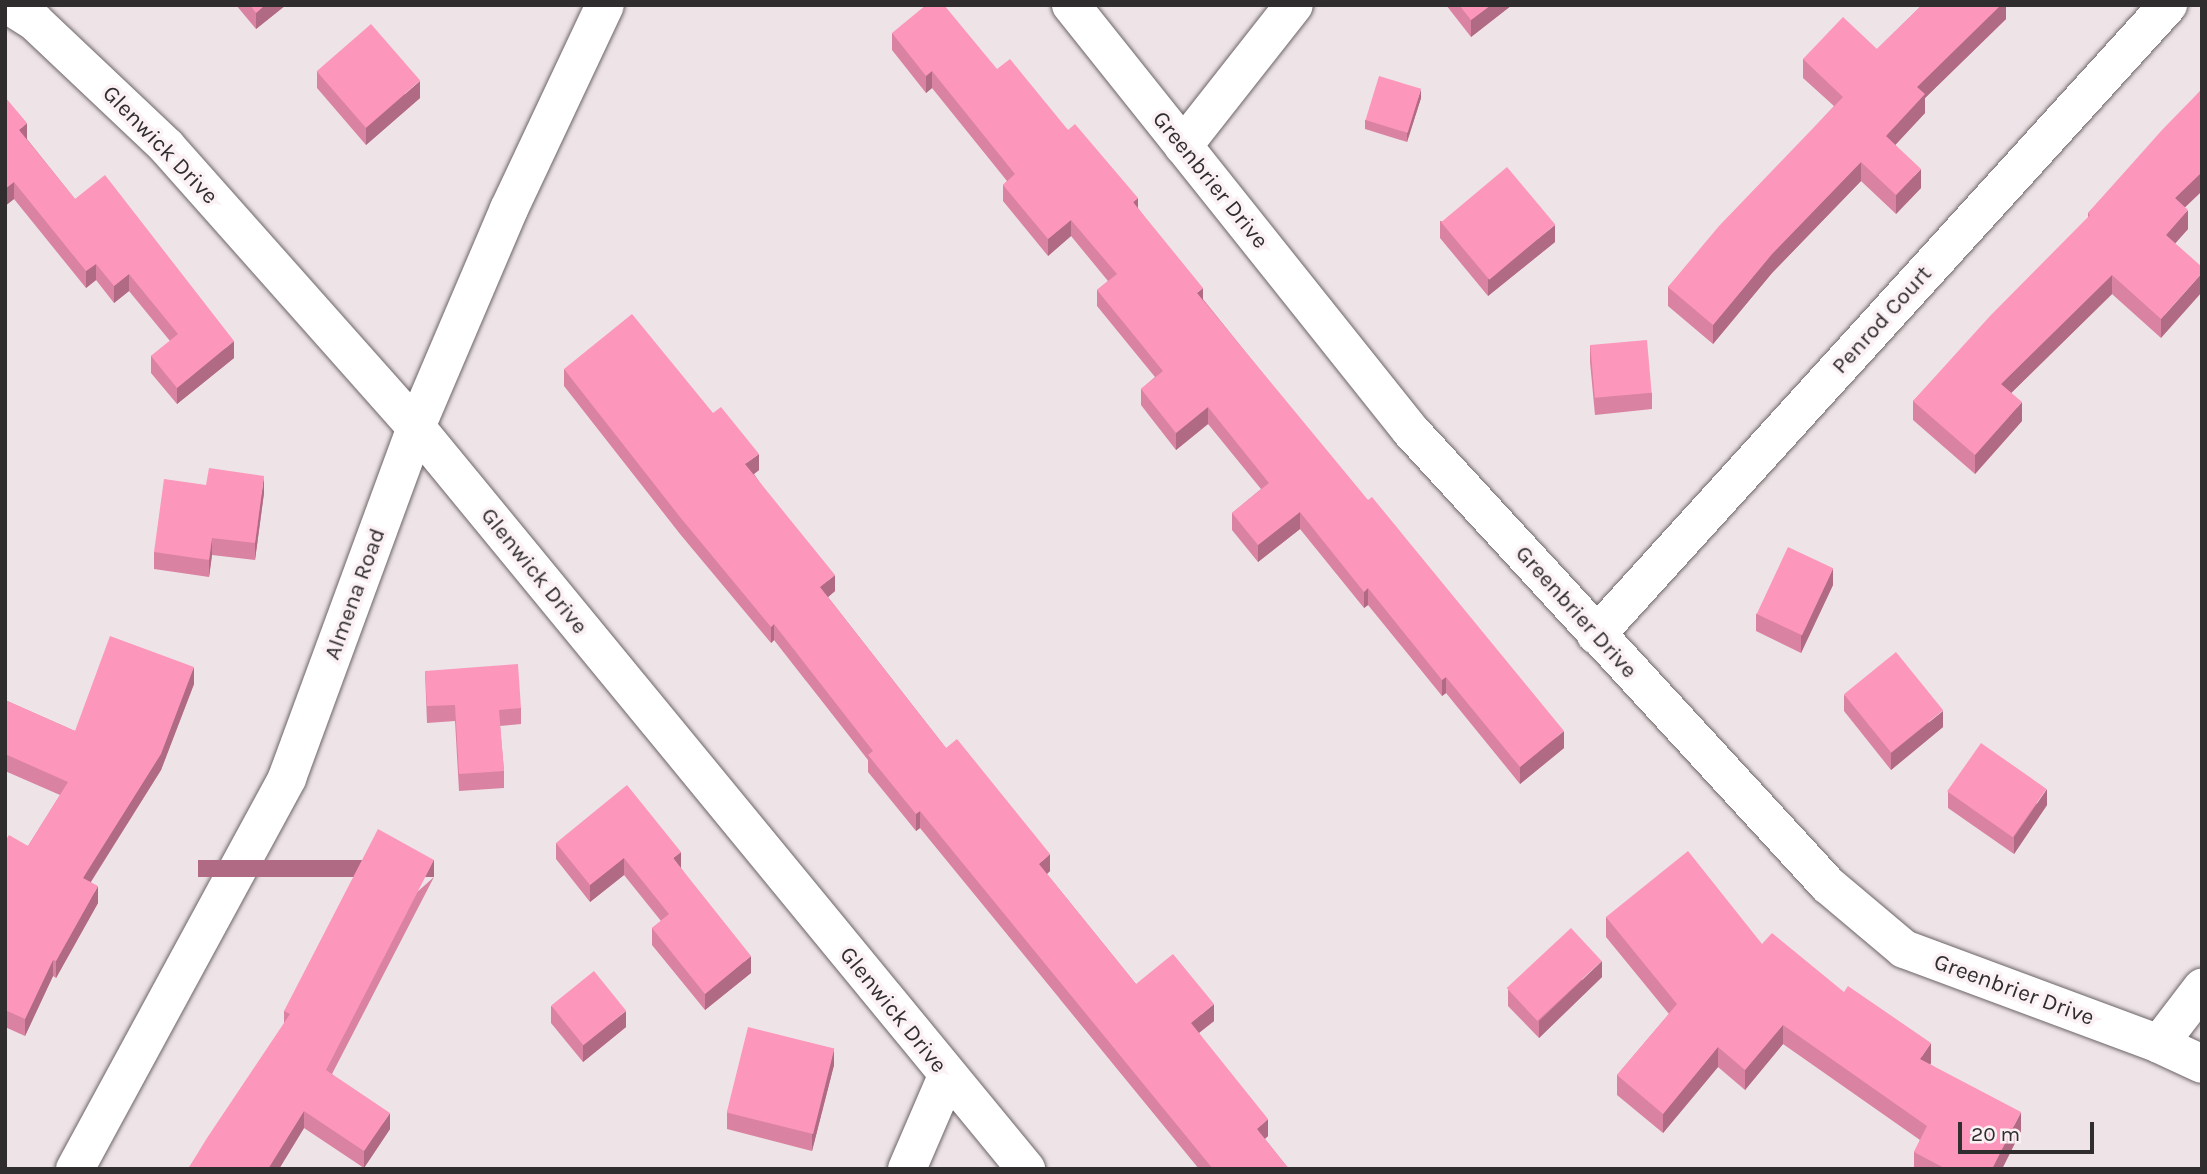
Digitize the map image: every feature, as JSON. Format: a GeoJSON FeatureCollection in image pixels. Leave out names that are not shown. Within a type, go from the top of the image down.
{"type":"FeatureCollection","features":[{"type":"Feature","properties":{"kind":"street","name":"Glenwick Drive"},"geometry":{"type":"LineString","coordinates":[[8,5],[35,22],[167,147],[416,427],[1026,1169]]}},
{"type":"Feature","properties":{"kind":"street","name":"Almena Road"},"geometry":{"type":"LineString","coordinates":[[75,1169],[287,778],[416,427],[509,209],[605,5]]}},
{"type":"Feature","properties":{"kind":"street","name":"Greenbrier Drive"},"geometry":{"type":"LineString","coordinates":[[1071,5],[1409,430],[1828,885],[1905,949],[2159,1044],[2202,1064]]}},
{"type":"Feature","properties":{"kind":"street"},"geometry":{"type":"LineString","coordinates":[[1183,146],[1294,5]]}},
{"type":"Feature","properties":{"kind":"street","name":"Penrod Court"},"geometry":{"type":"LineString","coordinates":[[1596,635],[2168,5]]}},
{"type":"Feature","properties":{"kind":"street"},"geometry":{"type":"LineString","coordinates":[[2159,1044],[2202,988]]}},
{"type":"Feature","properties":{"kind":"street"},"geometry":{"type":"LineString","coordinates":[[907,1169],[947,1076]]}},
{"type":"Feature","properties":{"kind":"building"},"geometry":{"type":"Polygon","coordinates":[[[250,5],[265,5],[256,13],[250,5]]]}},
{"type":"Feature","properties":{"kind":"building"},"geometry":{"type":"Polygon","coordinates":[[[926,5],[944,5],[997,69],[1010,59],[1068,130],[1075,124],[1138,198],[1133,202],[1203,288],[1197,293],[1368,500],[1372,497],[1564,731],[1520,767],[1446,677],[1442,680],[1368,588],[1364,592],[1300,512],[1258,545],[1232,513],[1269,483],[1208,407],[1176,433],[1141,389],[1163,371],[1097,290],[1117,274],[1071,220],[1048,239],[1003,185],[1015,174],[932,71],[926,76],[892,33],[926,5]]]}},
{"type":"Feature","properties":{"kind":"building"},"geometry":{"type":"Polygon","coordinates":[[[1459,5],[1491,5],[1471,20],[1459,5]]]}},
{"type":"Feature","properties":{"kind":"building"},"geometry":{"type":"Polygon","coordinates":[[[1922,5],[2001,5],[1917,87],[1925,94],[1886,136],[1921,169],[1896,195],[1861,162],[1772,254],[1713,325],[1668,287],[1719,226],[1843,97],[1803,59],[1843,17],[1877,49],[1922,5]]]}},
{"type":"Feature","properties":{"kind":"building"},"geometry":{"type":"Polygon","coordinates":[[[371,24],[420,81],[366,128],[317,71],[371,24]]]}},
{"type":"Feature","properties":{"kind":"building"},"geometry":{"type":"Polygon","coordinates":[[[1379,76],[1421,89],[1408,133],[1366,120],[1379,76]]]}},
{"type":"Feature","properties":{"kind":"building"},"geometry":{"type":"Polygon","coordinates":[[[2202,89],[2202,172],[2175,198],[2188,210],[2166,235],[2202,267],[2202,273],[2161,319],[2112,275],[2001,384],[2022,402],[1975,455],[1913,401],[1990,316],[2090,215],[2088,213],[2202,89]]]}},
{"type":"Feature","properties":{"kind":"building"},"geometry":{"type":"Polygon","coordinates":[[[5,97],[27,123],[19,130],[75,199],[105,175],[234,341],[177,388],[151,356],[178,334],[129,274],[114,286],[96,264],[86,271],[14,182],[5,189],[5,97]]]}},
{"type":"Feature","properties":{"kind":"building"},"geometry":{"type":"Polygon","coordinates":[[[1507,167],[1555,224],[1489,280],[1441,222],[1507,167]]]}},
{"type":"Feature","properties":{"kind":"building"},"geometry":{"type":"Polygon","coordinates":[[[632,314],[713,413],[721,407],[759,454],[745,464],[835,575],[820,587],[946,748],[957,739],[1050,854],[1039,864],[1136,984],[1173,954],[1214,1004],[1191,1023],[1268,1119],[1257,1129],[1289,1169],[1213,1169],[920,811],[916,814],[868,755],[873,751],[774,624],[771,627],[680,517],[564,369],[632,314]]]}},
{"type":"Feature","properties":{"kind":"building"},"geometry":{"type":"Polygon","coordinates":[[[1647,340],[1652,393],[1595,398],[1590,345],[1647,340]]]}},
{"type":"Feature","properties":{"kind":"building"},"geometry":{"type":"Polygon","coordinates":[[[209,468],[264,476],[255,543],[212,538],[209,560],[154,552],[164,479],[206,485],[209,468]]]}},
{"type":"Feature","properties":{"kind":"building"},"geometry":{"type":"Polygon","coordinates":[[[1788,547],[1833,568],[1802,635],[1757,614],[1788,547]]]}},
{"type":"Feature","properties":{"kind":"building"},"geometry":{"type":"Polygon","coordinates":[[[110,636],[194,667],[161,754],[83,878],[98,886],[56,961],[53,960],[25,1019],[5,1010],[5,841],[9,835],[28,846],[68,782],[5,754],[5,700],[75,731],[110,636]]]}},
{"type":"Feature","properties":{"kind":"building"},"geometry":{"type":"Polygon","coordinates":[[[1896,652],[1943,710],[1891,752],[1844,694],[1896,652]]]}},
{"type":"Feature","properties":{"kind":"building"},"geometry":{"type":"Polygon","coordinates":[[[518,664],[521,708],[499,710],[504,771],[459,774],[455,705],[427,706],[425,671],[518,664]]]}},
{"type":"Feature","properties":{"kind":"building"},"geometry":{"type":"Polygon","coordinates":[[[1981,743],[2047,789],[2013,837],[1947,791],[1981,743]]]}},
{"type":"Feature","properties":{"kind":"building"},"geometry":{"type":"Polygon","coordinates":[[[627,785],[681,852],[673,858],[751,956],[705,994],[652,928],[669,914],[624,858],[590,885],[556,843],[627,785]]]}},
{"type":"Feature","properties":{"kind":"building"},"geometry":{"type":"Polygon","coordinates":[[[378,829],[434,860],[326,1070],[390,1113],[364,1151],[304,1111],[268,1169],[188,1169],[290,1014],[284,1011],[378,829]]]}},
{"type":"Feature","properties":{"kind":"building"},"geometry":{"type":"Polygon","coordinates":[[[1688,851],[1762,944],[1772,933],[1844,992],[1848,986],[1931,1043],[1920,1059],[2021,1112],[1992,1169],[1946,1169],[1914,1152],[1927,1126],[1783,1025],[1745,1070],[1718,1047],[1663,1114],[1617,1075],[1677,1004],[1606,917],[1688,851]]]}},
{"type":"Feature","properties":{"kind":"building"},"geometry":{"type":"Polygon","coordinates":[[[1571,928],[1602,961],[1537,1021],[1507,988],[1571,928]]]}},
{"type":"Feature","properties":{"kind":"building"},"geometry":{"type":"Polygon","coordinates":[[[594,971],[626,1011],[583,1045],[551,1006],[594,971]]]}},
{"type":"Feature","properties":{"kind":"building"},"geometry":{"type":"Polygon","coordinates":[[[748,1027],[834,1049],[813,1134],[727,1112],[748,1027]]]}}]}
